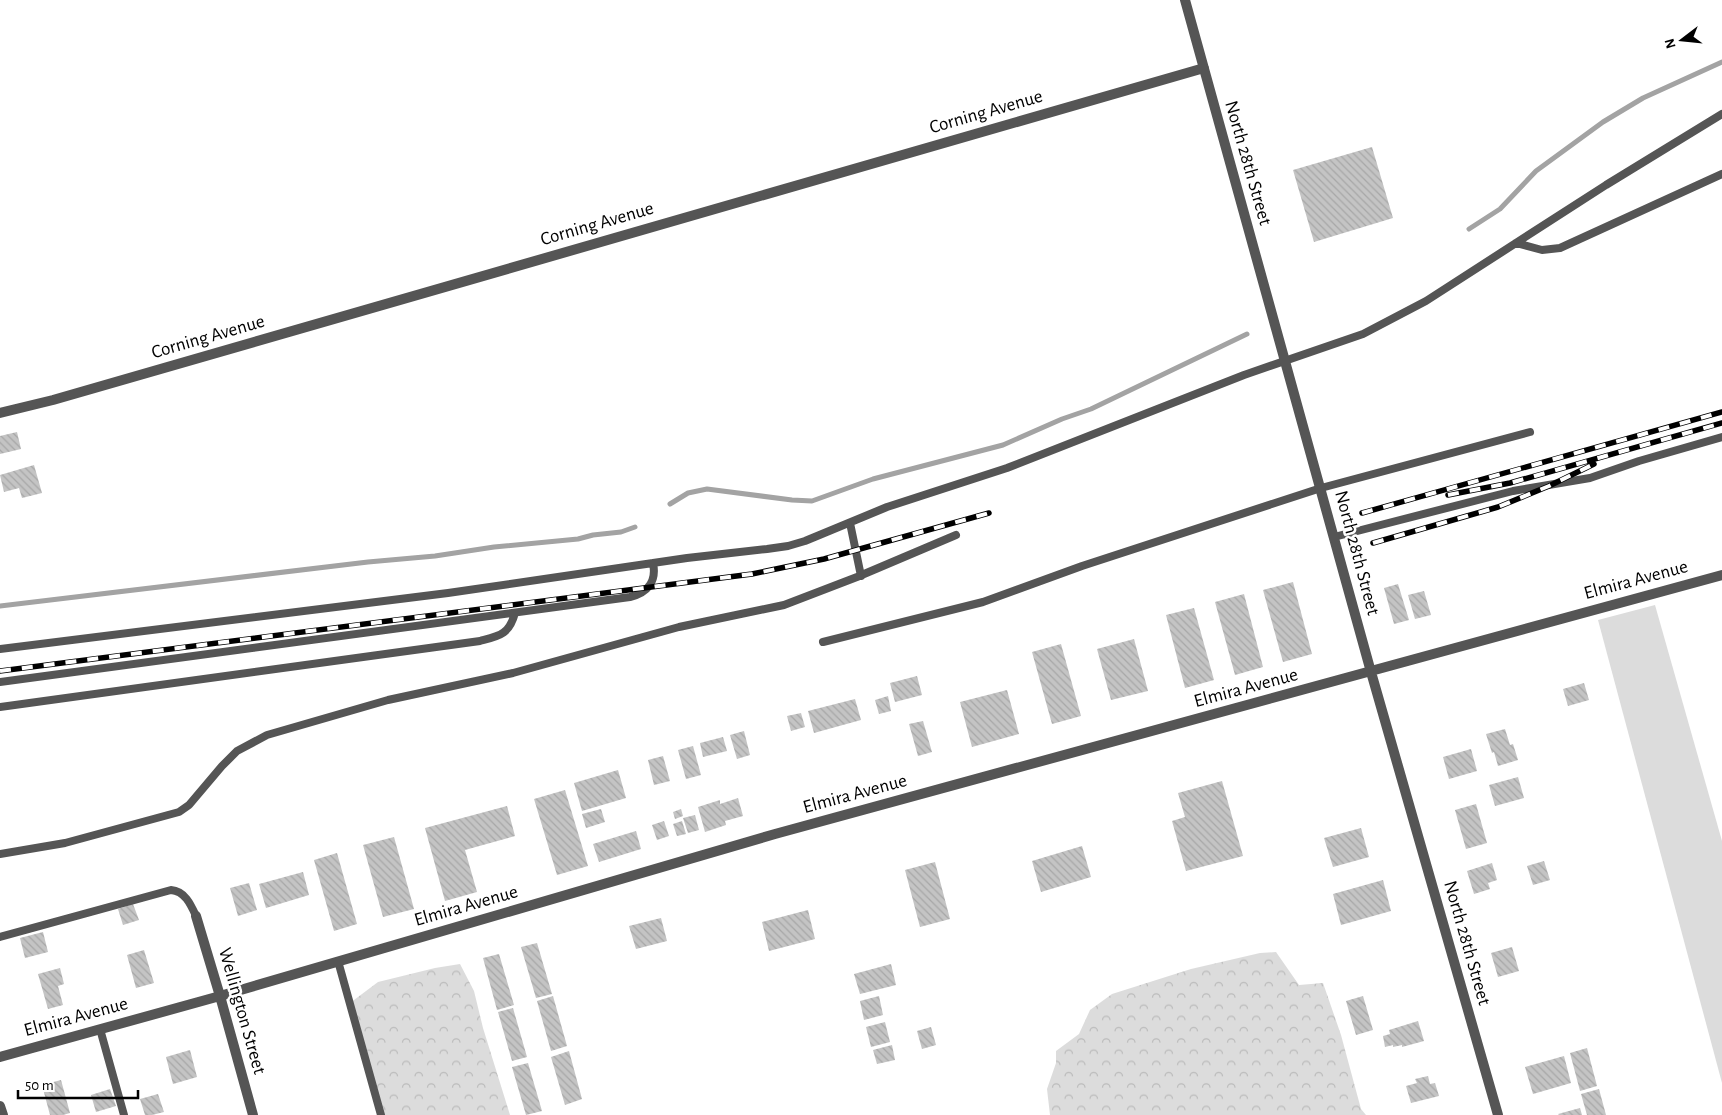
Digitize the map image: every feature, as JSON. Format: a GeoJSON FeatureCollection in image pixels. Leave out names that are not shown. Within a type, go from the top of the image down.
{"type":"FeatureCollection","features":[{"type":"Feature","properties":{"kind":"street","name":"North 28th Street"},"geometry":{"type":"LineString","coordinates":[[1185,0],[1371,672],[1498,1115]]}},
{"type":"Feature","properties":{"kind":"street","name":"Corning Avenue"},"geometry":{"type":"LineString","coordinates":[[0,413],[53,400],[1204,68]]}},
{"type":"Feature","properties":{"kind":"street","name":"Elmira Avenue"},"geometry":{"type":"LineString","coordinates":[[0,1057],[220,996],[775,834],[1722,575]]}},
{"type":"Feature","properties":{"kind":"street","name":"Wellington Street"},"geometry":{"type":"LineString","coordinates":[[196,916],[253,1115]]}},
{"type":"Feature","properties":{"kind":"street"},"geometry":{"type":"LineString","coordinates":[[0,1106],[3,1115]]}},
{"type":"Feature","properties":{"kind":"lane"},"geometry":{"type":"LineString","coordinates":[[0,649],[448,593],[653,563],[788,546],[805,541],[894,505],[1006,468],[1244,375],[1363,334],[1426,301],[1606,185],[1722,114]]}},
{"type":"Feature","properties":{"kind":"lane"},"geometry":{"type":"LineString","coordinates":[[1516,243],[1545,250],[1560,248],[1722,174]]}},
{"type":"Feature","properties":{"kind":"lane"},"geometry":{"type":"LineString","coordinates":[[823,642],[983,602],[1082,566],[1320,488],[1530,432]]}},
{"type":"Feature","properties":{"kind":"lane"},"geometry":{"type":"LineString","coordinates":[[1334,537],[1497,495],[1590,478],[1639,461],[1722,437]]}},
{"type":"Feature","properties":{"kind":"lane"},"geometry":{"type":"LineString","coordinates":[[850,523],[861,576]]}},
{"type":"Feature","properties":{"kind":"lane"},"geometry":{"type":"LineString","coordinates":[[0,854],[65,843],[179,812],[189,805],[222,766],[237,752],[250,743],[272,734],[388,700],[513,673],[679,627],[784,605],[861,576],[956,535]]}},
{"type":"Feature","properties":{"kind":"lane"},"geometry":{"type":"LineString","coordinates":[[0,682],[637,596],[645,591],[653,581],[653,563]]}},
{"type":"Feature","properties":{"kind":"lane"},"geometry":{"type":"LineString","coordinates":[[0,707],[480,641],[498,636],[507,631],[515,613]]}},
{"type":"Feature","properties":{"kind":"lane"},"geometry":{"type":"LineString","coordinates":[[0,937],[171,890],[177,891],[185,898],[196,916]]}},
{"type":"Feature","properties":{"kind":"lane"},"geometry":{"type":"LineString","coordinates":[[338,962],[381,1115]]}},
{"type":"Feature","properties":{"kind":"lane"},"geometry":{"type":"LineString","coordinates":[[100,1029],[124,1115]]}},
{"type":"Feature","properties":{"kind":"green space"},"geometry":{"type":"Polygon","coordinates":[[[1655,605],[1722,841],[1722,1083],[1598,620],[1655,605]]]}},
{"type":"Feature","properties":{"kind":"green space"},"geometry":{"type":"Polygon","coordinates":[[[1276,952],[1299,985],[1323,983],[1341,1035],[1361,1109],[1366,1115],[1050,1115],[1047,1089],[1056,1063],[1056,1051],[1079,1034],[1090,1010],[1112,994],[1191,969],[1260,953],[1276,952]]]}},
{"type":"Feature","properties":{"kind":"green space"},"geometry":{"type":"Polygon","coordinates":[[[460,964],[474,991],[483,1028],[510,1115],[383,1115],[350,1003],[378,982],[460,964]]]}},
{"type":"Feature","properties":{"kind":"building"},"geometry":{"type":"Polygon","coordinates":[[[1372,147],[1393,218],[1314,242],[1293,170],[1372,147]]]}},
{"type":"Feature","properties":{"kind":"building"},"geometry":{"type":"Polygon","coordinates":[[[17,432],[21,449],[0,454],[0,436],[17,432]]]}},
{"type":"Feature","properties":{"kind":"building"},"geometry":{"type":"Polygon","coordinates":[[[34,465],[42,493],[22,498],[19,488],[4,492],[0,475],[34,465]]]}},
{"type":"Feature","properties":{"kind":"building"},"geometry":{"type":"Polygon","coordinates":[[[1293,582],[1312,654],[1283,662],[1263,590],[1293,582]]]}},
{"type":"Feature","properties":{"kind":"building"},"geometry":{"type":"Polygon","coordinates":[[[1398,584],[1409,620],[1394,624],[1384,588],[1398,584]]]}},
{"type":"Feature","properties":{"kind":"building"},"geometry":{"type":"Polygon","coordinates":[[[1424,591],[1431,615],[1415,619],[1408,595],[1424,591]]]}},
{"type":"Feature","properties":{"kind":"building"},"geometry":{"type":"Polygon","coordinates":[[[1244,594],[1263,667],[1235,675],[1215,602],[1244,594]]]}},
{"type":"Feature","properties":{"kind":"building"},"geometry":{"type":"Polygon","coordinates":[[[1194,608],[1214,680],[1185,688],[1166,615],[1194,608]]]}},
{"type":"Feature","properties":{"kind":"building"},"geometry":{"type":"Polygon","coordinates":[[[1134,639],[1148,691],[1111,700],[1097,649],[1134,639]]]}},
{"type":"Feature","properties":{"kind":"building"},"geometry":{"type":"Polygon","coordinates":[[[1061,644],[1081,716],[1052,724],[1032,652],[1061,644]]]}},
{"type":"Feature","properties":{"kind":"building"},"geometry":{"type":"Polygon","coordinates":[[[917,676],[922,695],[895,702],[890,683],[917,676]]]}},
{"type":"Feature","properties":{"kind":"building"},"geometry":{"type":"Polygon","coordinates":[[[1584,683],[1589,700],[1568,706],[1563,689],[1584,683]]]}},
{"type":"Feature","properties":{"kind":"building"},"geometry":{"type":"Polygon","coordinates":[[[1007,690],[1019,734],[972,747],[960,702],[1007,690]]]}},
{"type":"Feature","properties":{"kind":"building"},"geometry":{"type":"Polygon","coordinates":[[[888,696],[891,711],[879,714],[875,700],[888,696]]]}},
{"type":"Feature","properties":{"kind":"building"},"geometry":{"type":"Polygon","coordinates":[[[855,699],[861,720],[814,733],[808,711],[855,699]]]}},
{"type":"Feature","properties":{"kind":"building"},"geometry":{"type":"Polygon","coordinates":[[[801,713],[805,727],[791,731],[787,716],[801,713]]]}},
{"type":"Feature","properties":{"kind":"building"},"geometry":{"type":"Polygon","coordinates":[[[923,721],[932,752],[918,756],[909,724],[923,721]]]}},
{"type":"Feature","properties":{"kind":"building"},"geometry":{"type":"Polygon","coordinates":[[[1505,729],[1510,745],[1513,744],[1518,760],[1498,766],[1486,734],[1505,729]]]}},
{"type":"Feature","properties":{"kind":"building"},"geometry":{"type":"Polygon","coordinates":[[[744,731],[750,755],[737,759],[730,735],[744,731]]]}},
{"type":"Feature","properties":{"kind":"building"},"geometry":{"type":"Polygon","coordinates":[[[723,737],[727,751],[703,757],[700,743],[723,737]]]}},
{"type":"Feature","properties":{"kind":"building"},"geometry":{"type":"Polygon","coordinates":[[[693,746],[701,775],[686,779],[678,750],[693,746]]]}},
{"type":"Feature","properties":{"kind":"building"},"geometry":{"type":"Polygon","coordinates":[[[1471,749],[1477,771],[1449,779],[1443,757],[1471,749]]]}},
{"type":"Feature","properties":{"kind":"building"},"geometry":{"type":"Polygon","coordinates":[[[663,756],[670,781],[654,785],[648,760],[663,756]]]}},
{"type":"Feature","properties":{"kind":"building"},"geometry":{"type":"Polygon","coordinates":[[[618,770],[626,798],[582,811],[574,783],[618,770]]]}},
{"type":"Feature","properties":{"kind":"building"},"geometry":{"type":"Polygon","coordinates":[[[1518,777],[1524,798],[1495,806],[1489,785],[1518,777]]]}},
{"type":"Feature","properties":{"kind":"building"},"geometry":{"type":"Polygon","coordinates":[[[1222,781],[1243,856],[1186,871],[1172,821],[1185,817],[1178,793],[1222,781]]]}},
{"type":"Feature","properties":{"kind":"building"},"geometry":{"type":"Polygon","coordinates":[[[565,790],[588,866],[557,875],[534,799],[565,790]]]}},
{"type":"Feature","properties":{"kind":"building"},"geometry":{"type":"Polygon","coordinates":[[[738,798],[743,816],[725,821],[726,825],[705,832],[698,807],[720,800],[720,804],[738,798]]]}},
{"type":"Feature","properties":{"kind":"building"},"geometry":{"type":"Polygon","coordinates":[[[1476,804],[1487,843],[1466,849],[1455,810],[1476,804]]]}},
{"type":"Feature","properties":{"kind":"building"},"geometry":{"type":"Polygon","coordinates":[[[507,806],[515,836],[465,850],[477,892],[445,901],[425,828],[507,806]]]}},
{"type":"Feature","properties":{"kind":"building"},"geometry":{"type":"Polygon","coordinates":[[[601,809],[605,822],[586,828],[582,814],[601,809]]]}},
{"type":"Feature","properties":{"kind":"building"},"geometry":{"type":"Polygon","coordinates":[[[681,809],[683,816],[675,819],[673,812],[681,809]]]}},
{"type":"Feature","properties":{"kind":"building"},"geometry":{"type":"Polygon","coordinates":[[[695,815],[699,830],[688,833],[683,818],[695,815]]]}},
{"type":"Feature","properties":{"kind":"building"},"geometry":{"type":"Polygon","coordinates":[[[664,821],[669,836],[657,840],[652,825],[664,821]]]}},
{"type":"Feature","properties":{"kind":"building"},"geometry":{"type":"Polygon","coordinates":[[[682,821],[686,834],[677,836],[673,824],[682,821]]]}},
{"type":"Feature","properties":{"kind":"building"},"geometry":{"type":"Polygon","coordinates":[[[1361,828],[1369,857],[1333,867],[1324,838],[1361,828]]]}},
{"type":"Feature","properties":{"kind":"building"},"geometry":{"type":"Polygon","coordinates":[[[636,831],[641,849],[599,862],[593,844],[636,831]]]}},
{"type":"Feature","properties":{"kind":"building"},"geometry":{"type":"Polygon","coordinates":[[[394,837],[414,909],[383,917],[363,845],[394,837]]]}},
{"type":"Feature","properties":{"kind":"building"},"geometry":{"type":"Polygon","coordinates":[[[1082,846],[1091,877],[1041,892],[1032,861],[1082,846]]]}},
{"type":"Feature","properties":{"kind":"building"},"geometry":{"type":"Polygon","coordinates":[[[337,853],[357,924],[334,931],[314,860],[337,853]]]}},
{"type":"Feature","properties":{"kind":"building"},"geometry":{"type":"Polygon","coordinates":[[[1544,861],[1550,880],[1533,885],[1527,866],[1544,861]]]}},
{"type":"Feature","properties":{"kind":"building"},"geometry":{"type":"Polygon","coordinates":[[[935,862],[950,919],[920,927],[905,870],[935,862]]]}},
{"type":"Feature","properties":{"kind":"building"},"geometry":{"type":"Polygon","coordinates":[[[1492,863],[1497,880],[1488,883],[1490,889],[1474,894],[1467,871],[1492,863]]]}},
{"type":"Feature","properties":{"kind":"building"},"geometry":{"type":"Polygon","coordinates":[[[303,872],[309,895],[266,908],[259,884],[303,872]]]}},
{"type":"Feature","properties":{"kind":"building"},"geometry":{"type":"Polygon","coordinates":[[[1383,880],[1391,911],[1341,925],[1333,894],[1383,880]]]}},
{"type":"Feature","properties":{"kind":"building"},"geometry":{"type":"Polygon","coordinates":[[[249,883],[257,910],[238,916],[230,888],[249,883]]]}},
{"type":"Feature","properties":{"kind":"building"},"geometry":{"type":"Polygon","coordinates":[[[133,904],[139,920],[123,925],[118,909],[133,904]]]}},
{"type":"Feature","properties":{"kind":"building"},"geometry":{"type":"Polygon","coordinates":[[[808,910],[815,939],[769,951],[762,922],[808,910]]]}},
{"type":"Feature","properties":{"kind":"building"},"geometry":{"type":"Polygon","coordinates":[[[661,918],[667,941],[636,949],[629,926],[661,918]]]}},
{"type":"Feature","properties":{"kind":"building"},"geometry":{"type":"Polygon","coordinates":[[[43,932],[48,952],[25,958],[20,938],[43,932]]]}},
{"type":"Feature","properties":{"kind":"building"},"geometry":{"type":"Polygon","coordinates":[[[537,943],[552,994],[536,998],[521,947],[537,943]]]}},
{"type":"Feature","properties":{"kind":"building"},"geometry":{"type":"Polygon","coordinates":[[[1512,947],[1519,971],[1498,977],[1491,953],[1512,947]]]}},
{"type":"Feature","properties":{"kind":"building"},"geometry":{"type":"Polygon","coordinates":[[[144,950],[154,983],[136,988],[127,955],[144,950]]]}},
{"type":"Feature","properties":{"kind":"building"},"geometry":{"type":"Polygon","coordinates":[[[499,954],[514,1005],[497,1010],[483,958],[499,954]]]}},
{"type":"Feature","properties":{"kind":"building"},"geometry":{"type":"Polygon","coordinates":[[[891,964],[896,985],[860,994],[854,974],[891,964]]]}},
{"type":"Feature","properties":{"kind":"building"},"geometry":{"type":"Polygon","coordinates":[[[60,968],[64,984],[58,986],[63,1005],[48,1009],[38,974],[60,968]]]}},
{"type":"Feature","properties":{"kind":"building"},"geometry":{"type":"Polygon","coordinates":[[[553,996],[567,1046],[551,1051],[537,1001],[553,996]]]}},
{"type":"Feature","properties":{"kind":"building"},"geometry":{"type":"Polygon","coordinates":[[[879,996],[883,1015],[864,1020],[860,1001],[879,996]]]}},
{"type":"Feature","properties":{"kind":"building"},"geometry":{"type":"Polygon","coordinates":[[[1363,996],[1373,1030],[1356,1035],[1346,1001],[1363,996]]]}},
{"type":"Feature","properties":{"kind":"building"},"geometry":{"type":"Polygon","coordinates":[[[513,1008],[527,1057],[512,1061],[498,1012],[513,1008]]]}},
{"type":"Feature","properties":{"kind":"building"},"geometry":{"type":"Polygon","coordinates":[[[1418,1021],[1424,1041],[1402,1047],[1402,1045],[1393,1047],[1393,1045],[1385,1047],[1383,1036],[1390,1034],[1389,1030],[1418,1021]]]}},
{"type":"Feature","properties":{"kind":"building"},"geometry":{"type":"Polygon","coordinates":[[[885,1022],[890,1042],[871,1047],[866,1027],[885,1022]]]}},
{"type":"Feature","properties":{"kind":"building"},"geometry":{"type":"Polygon","coordinates":[[[931,1027],[936,1045],[922,1049],[917,1031],[931,1027]]]}},
{"type":"Feature","properties":{"kind":"building"},"geometry":{"type":"Polygon","coordinates":[[[892,1045],[895,1060],[877,1064],[873,1050],[892,1045]]]}},
{"type":"Feature","properties":{"kind":"building"},"geometry":{"type":"Polygon","coordinates":[[[1587,1048],[1597,1086],[1580,1091],[1570,1053],[1587,1048]]]}},
{"type":"Feature","properties":{"kind":"building"},"geometry":{"type":"Polygon","coordinates":[[[190,1050],[197,1077],[173,1084],[166,1057],[190,1050]]]}},
{"type":"Feature","properties":{"kind":"building"},"geometry":{"type":"Polygon","coordinates":[[[569,1051],[582,1099],[565,1105],[551,1057],[569,1051]]]}},
{"type":"Feature","properties":{"kind":"building"},"geometry":{"type":"Polygon","coordinates":[[[1564,1056],[1571,1083],[1533,1094],[1525,1067],[1564,1056]]]}},
{"type":"Feature","properties":{"kind":"building"},"geometry":{"type":"Polygon","coordinates":[[[528,1063],[542,1111],[526,1115],[512,1067],[528,1063]]]}},
{"type":"Feature","properties":{"kind":"building"},"geometry":{"type":"Polygon","coordinates":[[[1428,1076],[1430,1084],[1435,1083],[1439,1096],[1411,1103],[1406,1086],[1417,1083],[1415,1079],[1428,1076]]]}},
{"type":"Feature","properties":{"kind":"building"},"geometry":{"type":"Polygon","coordinates":[[[61,1080],[70,1113],[50,1115],[42,1085],[61,1080]]]}},
{"type":"Feature","properties":{"kind":"building"},"geometry":{"type":"Polygon","coordinates":[[[110,1089],[116,1106],[96,1112],[91,1095],[110,1089]]]}},
{"type":"Feature","properties":{"kind":"building"},"geometry":{"type":"Polygon","coordinates":[[[1599,1089],[1606,1115],[1587,1115],[1581,1094],[1599,1089]]]}},
{"type":"Feature","properties":{"kind":"building"},"geometry":{"type":"Polygon","coordinates":[[[158,1094],[164,1112],[145,1115],[140,1099],[158,1094]]]}},
{"type":"Feature","properties":{"kind":"building"},"geometry":{"type":"Polygon","coordinates":[[[1580,1108],[1582,1115],[1558,1114],[1580,1108]]]}},
{"type":"Feature","properties":{"kind":"waterway"},"geometry":{"type":"LineString","coordinates":[[1469,229],[1500,209],[1536,171],[1603,122],[1643,98],[1722,62]]}},
{"type":"Feature","properties":{"kind":"waterway"},"geometry":{"type":"LineString","coordinates":[[670,504],[688,493],[707,489],[812,501],[873,479],[1003,445],[1062,419],[1091,409],[1247,334]]}},
{"type":"Feature","properties":{"kind":"waterway"},"geometry":{"type":"LineString","coordinates":[[0,606],[368,562],[435,556],[494,547],[578,539],[593,535],[621,532],[635,527]]}},
{"type":"Feature","properties":{"kind":"railway"},"geometry":{"type":"LineString","coordinates":[[1362,513],[1722,412]]}},
{"type":"Feature","properties":{"kind":"railway"},"geometry":{"type":"LineString","coordinates":[[1448,495],[1510,483],[1722,423]]}},
{"type":"Feature","properties":{"kind":"railway"},"geometry":{"type":"LineString","coordinates":[[1373,543],[1498,507],[1549,486],[1594,464]]}},
{"type":"Feature","properties":{"kind":"railway"},"geometry":{"type":"LineString","coordinates":[[0,671],[752,574],[824,559],[989,513]]}}]}
